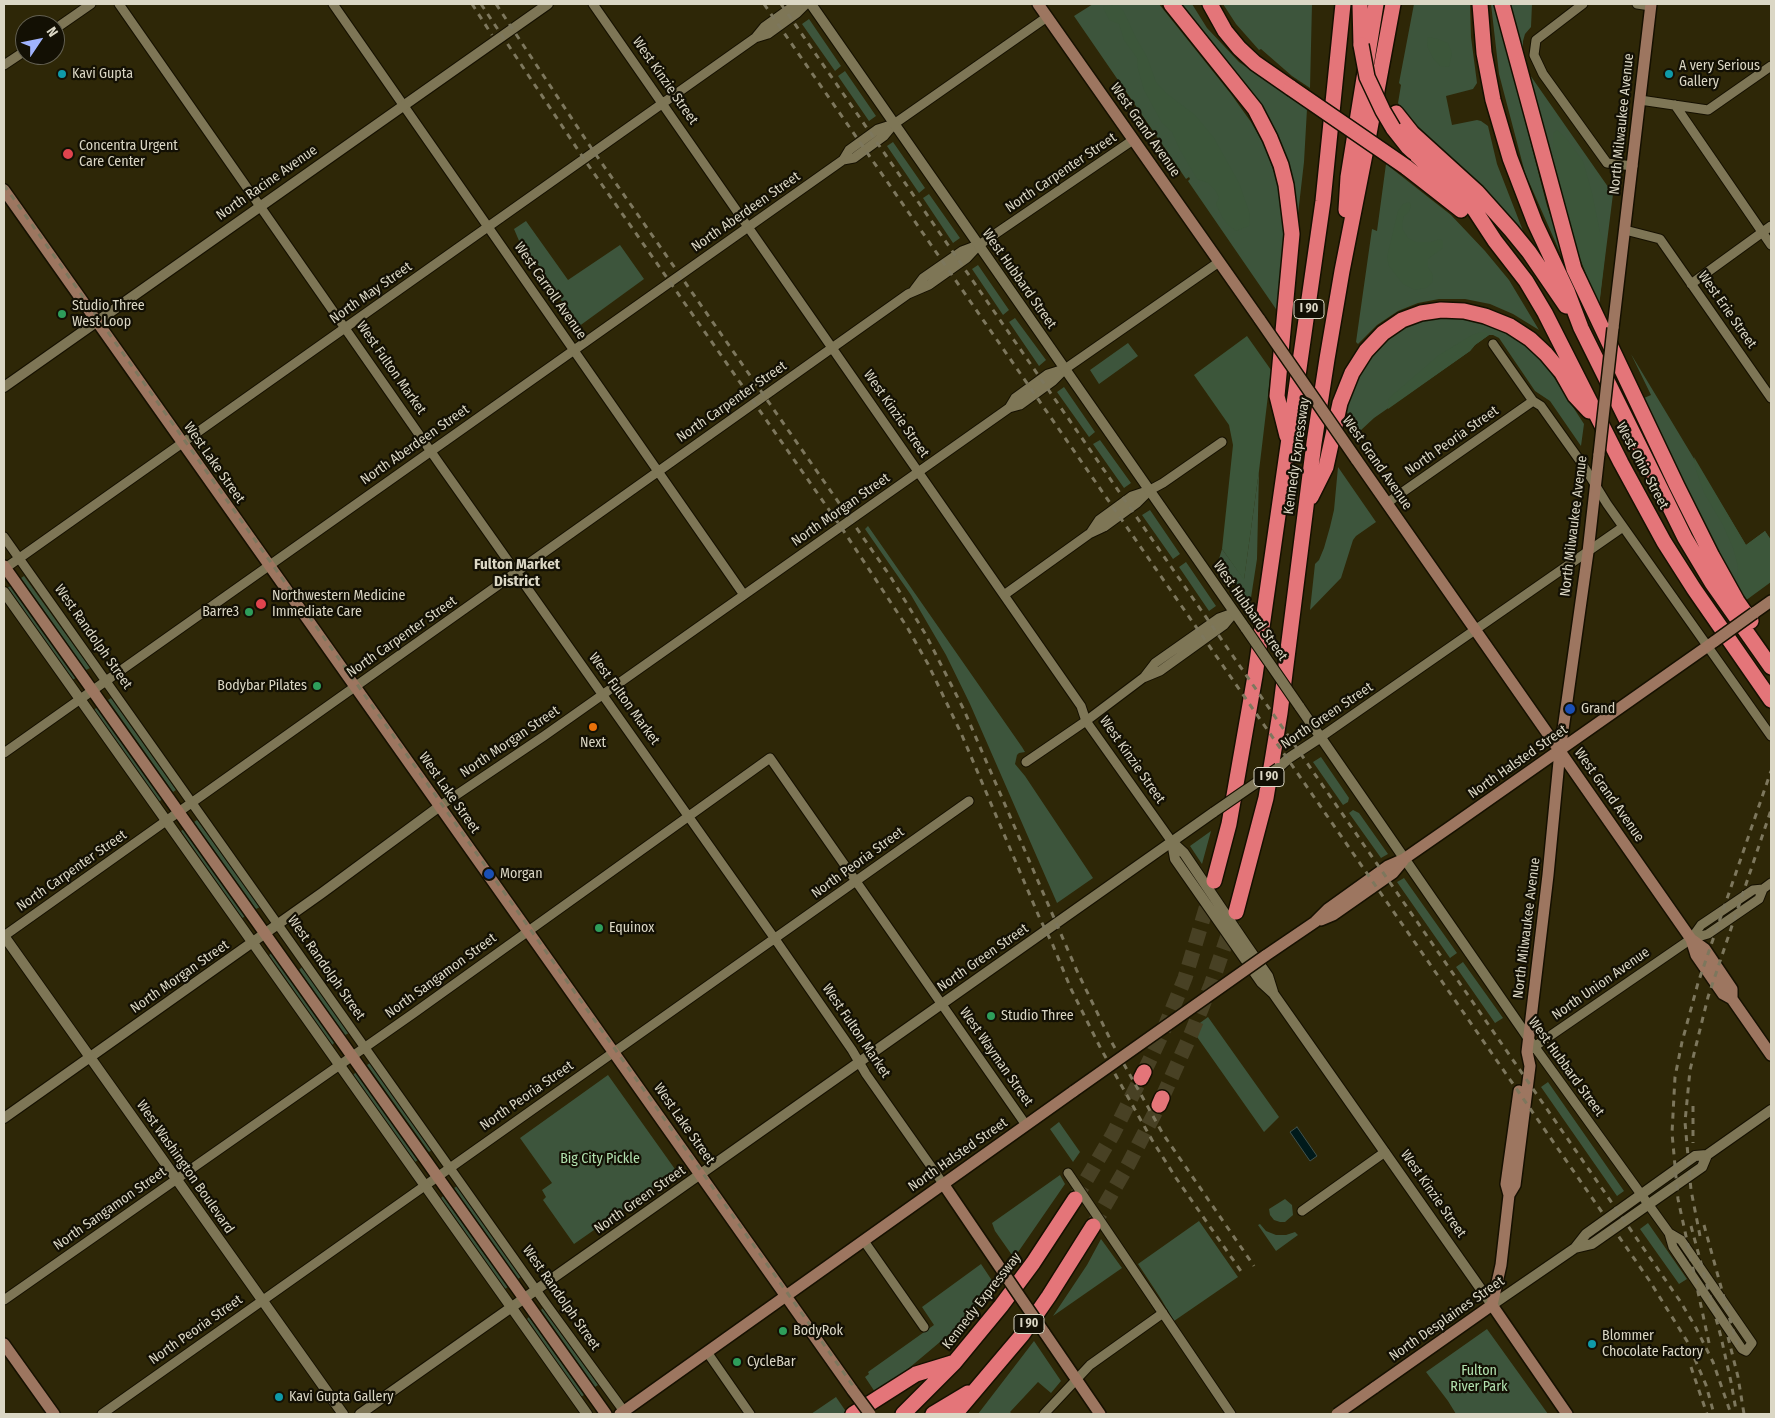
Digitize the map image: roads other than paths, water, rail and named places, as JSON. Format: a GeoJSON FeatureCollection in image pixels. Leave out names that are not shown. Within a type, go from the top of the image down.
{"type":"FeatureCollection","features":[{"type":"Feature","properties":{"kind":"highway"},"geometry":{"type":"LineString","coordinates":[[1171,4],[1255,110],[1270,138],[1281,165],[1286,185],[1292,234],[1277,396],[1288,443]]}},
{"type":"Feature","properties":{"kind":"highway"},"geometry":{"type":"LineString","coordinates":[[1210,4],[1225,31],[1255,63],[1406,167],[1449,200],[1495,242]]}},
{"type":"Feature","properties":{"kind":"highway","name":"Kennedy Expressway"},"geometry":{"type":"LineString","coordinates":[[1214,881],[1229,824],[1254,685],[1324,201],[1343,4]]}},
{"type":"Feature","properties":{"kind":"highway"},"geometry":{"type":"LineString","coordinates":[[1360,4],[1361,45],[1370,84],[1383,112],[1412,133],[1476,192],[1511,230],[1529,252],[1581,328]]}},
{"type":"Feature","properties":{"kind":"highway","name":"I 90"},"geometry":{"type":"LineString","coordinates":[[1342,271],[1348,177],[1376,4]]}},
{"type":"Feature","properties":{"kind":"highway","name":"Kennedy Expressway"},"geometry":{"type":"LineString","coordinates":[[1236,912],[1266,798],[1281,704],[1314,443],[1342,271],[1392,4]]}},
{"type":"Feature","properties":{"kind":"highway"},"geometry":{"type":"LineString","coordinates":[[1480,4],[1484,53],[1493,100],[1510,158],[1535,223],[1567,291],[1581,328]]}},
{"type":"Feature","properties":{"kind":"highway"},"geometry":{"type":"LineString","coordinates":[[1502,4],[1574,269],[1712,556],[1771,652]]}},
{"type":"Feature","properties":{"kind":"highway"},"geometry":{"type":"LineString","coordinates":[[1394,120],[1408,147],[1474,209],[1495,242]]}},
{"type":"Feature","properties":{"kind":"highway","name":"West Ohio Street"},"geometry":{"type":"LineString","coordinates":[[1495,242],[1520,274],[1545,313],[1664,542],[1694,589],[1771,700]]}},
{"type":"Feature","properties":{"kind":"highway"},"geometry":{"type":"LineString","coordinates":[[1306,508],[1326,467],[1340,403],[1352,373],[1366,351],[1383,333],[1402,320],[1421,313],[1441,310],[1464,311],[1485,316],[1510,326],[1530,339],[1546,354],[1562,373],[1575,396],[1604,428]]}},
{"type":"Feature","properties":{"kind":"highway","name":"West Ohio Street"},"geometry":{"type":"LineString","coordinates":[[1581,328],[1685,538],[1712,583],[1771,667]]}},
{"type":"Feature","properties":{"kind":"highway","name":"Kennedy Expressway"},"geometry":{"type":"LineString","coordinates":[[903,1414],[954,1363],[1001,1306],[1023,1278],[1075,1199]]}},
{"type":"Feature","properties":{"kind":"highway","name":"I 90"},"geometry":{"type":"LineString","coordinates":[[955,1414],[1022,1335],[1093,1226]]}},
{"type":"Feature","properties":{"kind":"highway"},"geometry":{"type":"LineString","coordinates":[[853,1414],[916,1374],[954,1363]]}},
{"type":"Feature","properties":{"kind":"highway"},"geometry":{"type":"LineString","coordinates":[[933,1414],[979,1387]]}},
{"type":"Feature","properties":{"kind":"main road","name":"West Grand Avenue"},"geometry":{"type":"LineString","coordinates":[[1038,4],[1691,939],[1696,955],[1723,994],[1732,999],[1771,1055]]}},
{"type":"Feature","properties":{"kind":"main road","name":"North Milwaukee Avenue"},"geometry":{"type":"LineString","coordinates":[[1492,1305],[1501,1265],[1509,1195],[1515,1185],[1530,1066],[1530,1046],[1560,751],[1588,552],[1651,5]]}},
{"type":"Feature","properties":{"kind":"main road","name":"West Lake Street"},"geometry":{"type":"LineString","coordinates":[[4,190],[870,1414]]}},
{"type":"Feature","properties":{"kind":"main road","name":"West Randolph Street"},"geometry":{"type":"LineString","coordinates":[[4,568],[606,1414]]}},
{"type":"Feature","properties":{"kind":"main road","name":"North Halsted Street"},"geometry":{"type":"LineString","coordinates":[[623,1413],[706,1352],[1265,956],[1315,922],[1333,915],[1393,873],[1404,859],[1771,601]]}},
{"type":"Feature","properties":{"kind":"main road","name":"West Fulton Market"},"geometry":{"type":"LineString","coordinates":[[944,1184],[1100,1414]]}},
{"type":"Feature","properties":{"kind":"main road","name":"North Desplaines Street"},"geometry":{"type":"LineString","coordinates":[[1337,1414],[1492,1305]]}},
{"type":"Feature","properties":{"kind":"main road","name":"West Kinzie Street"},"geometry":{"type":"LineString","coordinates":[[1492,1305],[1567,1414]]}},
{"type":"Feature","properties":{"kind":"main road"},"geometry":{"type":"LineString","coordinates":[[4,1344],[54,1414]]}},
{"type":"Feature","properties":{"kind":"street"},"geometry":{"type":"LineString","coordinates":[[65,23],[92,4]]}},
{"type":"Feature","properties":{"kind":"street","name":"West Fulton Market"},"geometry":{"type":"LineString","coordinates":[[119,4],[944,1184]]}},
{"type":"Feature","properties":{"kind":"street","name":"West Carroll Avenue"},"geometry":{"type":"LineString","coordinates":[[333,4],[744,595]]}},
{"type":"Feature","properties":{"kind":"street","name":"North Racine Avenue"},"geometry":{"type":"LineString","coordinates":[[4,387],[548,4]]}},
{"type":"Feature","properties":{"kind":"street","name":"West Kinzie Street"},"geometry":{"type":"LineString","coordinates":[[593,4],[1081,706],[1086,721],[1172,842],[1184,853],[1268,976],[1273,992],[1492,1305]]}},
{"type":"Feature","properties":{"kind":"street","name":"North May Street"},"geometry":{"type":"LineString","coordinates":[[4,568],[755,38],[764,27],[792,7],[802,4]]}},
{"type":"Feature","properties":{"kind":"street","name":"North May Street"},"geometry":{"type":"LineString","coordinates":[[755,38],[768,34],[806,4]]}},
{"type":"Feature","properties":{"kind":"street","name":"West Hubbard Street"},"geometry":{"type":"LineString","coordinates":[[811,4],[1321,737],[1530,1046],[1649,1204],[1669,1233],[1673,1246],[1742,1349],[1746,1352],[1752,1343],[1681,1240],[1669,1233]]}},
{"type":"Feature","properties":{"kind":"street"},"geometry":{"type":"LineString","coordinates":[[1583,4],[1536,40],[1534,55],[1543,74],[1607,164],[1633,166]]}},
{"type":"Feature","properties":{"kind":"street"},"geometry":{"type":"LineString","coordinates":[[1637,4],[1651,5]]}},
{"type":"Feature","properties":{"kind":"street","name":"North Aberdeen Street"},"geometry":{"type":"LineString","coordinates":[[4,753],[843,160],[849,150],[878,129],[894,124],[1047,17]]}},
{"type":"Feature","properties":{"kind":"street"},"geometry":{"type":"LineString","coordinates":[[4,66],[15,58]]}},
{"type":"Feature","properties":{"kind":"street"},"geometry":{"type":"LineString","coordinates":[[1640,100],[1708,110],[1771,66]]}},
{"type":"Feature","properties":{"kind":"street"},"geometry":{"type":"LineString","coordinates":[[1675,105],[1771,245]]}},
{"type":"Feature","properties":{"kind":"street","name":"North Carpenter Street"},"geometry":{"type":"LineString","coordinates":[[4,936],[914,290],[923,278],[962,250],[979,245],[1133,140]]}},
{"type":"Feature","properties":{"kind":"street"},"geometry":{"type":"LineString","coordinates":[[1691,284],[1771,226]]}},
{"type":"Feature","properties":{"kind":"street","name":"West Erie Street"},"geometry":{"type":"LineString","coordinates":[[1625,230],[1660,238],[1771,398]]}},
{"type":"Feature","properties":{"kind":"street","name":"North Morgan Street"},"geometry":{"type":"LineString","coordinates":[[4,1118],[253,942],[440,806],[602,695],[1009,408],[1020,405],[1053,382],[1066,369],[1219,262]]}},
{"type":"Feature","properties":{"kind":"street"},"geometry":{"type":"LineString","coordinates":[[1493,344],[1533,401],[1541,406],[1623,527],[1711,644],[1771,736]]}},
{"type":"Feature","properties":{"kind":"street","name":"North Peoria Street"},"geometry":{"type":"LineString","coordinates":[[1387,503],[1533,401]]}},
{"type":"Feature","properties":{"kind":"street"},"geometry":{"type":"LineString","coordinates":[[1004,595],[1089,534],[1099,520],[1132,496],[1150,490],[1222,442]]}},
{"type":"Feature","properties":{"kind":"street","name":"North Green Street"},"geometry":{"type":"LineString","coordinates":[[360,1414],[1289,758],[1623,527]]}},
{"type":"Feature","properties":{"kind":"street","name":"West Randolph Street"},"geometry":{"type":"LineString","coordinates":[[4,537],[623,1413]]}},
{"type":"Feature","properties":{"kind":"street"},"geometry":{"type":"LineString","coordinates":[[4,592],[587,1414]]}},
{"type":"Feature","properties":{"kind":"street"},"geometry":{"type":"LineString","coordinates":[[1026,762],[1086,721],[1143,678],[1155,663],[1219,618],[1234,613]]}},
{"type":"Feature","properties":{"kind":"street","name":"North Sangamon Street"},"geometry":{"type":"LineString","coordinates":[[4,1300],[365,1047],[770,758]]}},
{"type":"Feature","properties":{"kind":"street","name":"West Wayman Street"},"geometry":{"type":"LineString","coordinates":[[770,758],[1026,1125]]}},
{"type":"Feature","properties":{"kind":"street","name":"North Peoria Street"},"geometry":{"type":"LineString","coordinates":[[102,1414],[614,1051],[775,940],[968,801]]}},
{"type":"Feature","properties":{"kind":"street","name":"North Union Avenue"},"geometry":{"type":"LineString","coordinates":[[1530,1046],[1691,939],[1708,934],[1759,899],[1763,889],[1771,883]]}},
{"type":"Feature","properties":{"kind":"street","name":"West Washington Boulevard"},"geometry":{"type":"LineString","coordinates":[[4,936],[343,1414]]}},
{"type":"Feature","properties":{"kind":"street","name":"North Desplaines Street"},"geometry":{"type":"LineString","coordinates":[[1492,1305],[1575,1248],[1586,1234],[1695,1156],[1706,1155],[1771,1110]]}},
{"type":"Feature","properties":{"kind":"street"},"geometry":{"type":"LineString","coordinates":[[1302,1211],[1385,1152]]}},
{"type":"Feature","properties":{"kind":"street","name":"North Desplaines Street"},"geometry":{"type":"LineString","coordinates":[[1575,1248],[1592,1244],[1702,1167],[1706,1155]]}},
{"type":"Feature","properties":{"kind":"street"},"geometry":{"type":"LineString","coordinates":[[1068,1173],[1232,1414]]}},
{"type":"Feature","properties":{"kind":"street"},"geometry":{"type":"LineString","coordinates":[[864,1241],[924,1327]]}},
{"type":"Feature","properties":{"kind":"street"},"geometry":{"type":"LineString","coordinates":[[1044,1414],[1090,1365],[1163,1313]]}},
{"type":"Feature","properties":{"kind":"street"},"geometry":{"type":"LineString","coordinates":[[706,1352],[750,1414]]}},
{"type":"Feature","properties":{"kind":"water"},"geometry":{"type":"Polygon","coordinates":[[[1297,1127],[1317,1156],[1310,1161],[1290,1132],[1297,1127]]]}},
{"type":"Feature","properties":{"kind":"tunnel"},"geometry":{"type":"LineString","coordinates":[[1144,1072],[1185,978],[1211,892]]}},
{"type":"Feature","properties":{"kind":"tunnel"},"geometry":{"type":"LineString","coordinates":[[1162,1098],[1211,985],[1233,921]]}},
{"type":"Feature","properties":{"kind":"tunnel"},"geometry":{"type":"LineString","coordinates":[[1075,1199],[1113,1134],[1141,1078]]}},
{"type":"Feature","properties":{"kind":"tunnel"},"geometry":{"type":"LineString","coordinates":[[1093,1226],[1128,1165],[1159,1105]]}},
{"type":"Feature","properties":{"kind":"railway"},"geometry":{"type":"LineString","coordinates":[[472,4],[492,35]]}},
{"type":"Feature","properties":{"kind":"railway"},"geometry":{"type":"LineString","coordinates":[[481,4],[584,159],[841,527],[907,627],[928,664],[961,733],[1071,989],[1101,1049],[1152,1140],[1243,1274]]}},
{"type":"Feature","properties":{"kind":"railway"},"geometry":{"type":"LineString","coordinates":[[496,4],[594,152],[890,576],[926,635],[964,710],[1077,971],[1111,1041],[1163,1134],[1254,1266]]}},
{"type":"Feature","properties":{"kind":"railway"},"geometry":{"type":"LineString","coordinates":[[764,4],[1649,1280],[1687,1341],[1706,1385],[1714,1414]]}},
{"type":"Feature","properties":{"kind":"railway"},"geometry":{"type":"LineString","coordinates":[[781,4],[1680,1301],[1713,1362],[1731,1414]]}},
{"type":"Feature","properties":{"kind":"railway"},"geometry":{"type":"LineString","coordinates":[[4,185],[873,1414]]}},
{"type":"Feature","properties":{"kind":"railway"},"geometry":{"type":"LineString","coordinates":[[1709,1343],[1678,1199],[1672,1133],[1675,1077],[1682,1042],[1698,983],[1771,771]]}},
{"type":"Feature","properties":{"kind":"railway"},"geometry":{"type":"LineString","coordinates":[[1700,1236],[1691,1190],[1685,1122],[1690,1070],[1708,997],[1771,810]]}},
{"type":"Feature","properties":{"kind":"railway"},"geometry":{"type":"LineString","coordinates":[[1693,1106],[1693,1143]]}},
{"type":"Feature","properties":{"kind":"railway"},"geometry":{"type":"LineString","coordinates":[[1704,1225],[1737,1345]]}},
{"type":"Feature","properties":{"kind":"railway"},"geometry":{"type":"LineString","coordinates":[[1691,1226],[1721,1337],[1736,1410]]}},
{"type":"Feature","properties":{"kind":"railway"},"geometry":{"type":"LineString","coordinates":[[1728,1337],[1738,1377],[1744,1414]]}},
{"type":"Feature","properties":{"kind":"railway"},"geometry":{"type":"LineString","coordinates":[[1691,1367],[1707,1414]]}},
{"type":"Feature","properties":{"kind":"place","name":"Kavi Gupta"},"geometry":{"type":"Point","coordinates":[62,74]}},
{"type":"Feature","properties":{"kind":"place","name":"A very Serious Gallery"},"geometry":{"type":"Point","coordinates":[1669,74]}},
{"type":"Feature","properties":{"kind":"place","name":"Concentra Urgent Care Center"},"geometry":{"type":"Point","coordinates":[68,154]}},
{"type":"Feature","properties":{"kind":"place","name":"Studio Three West Loop"},"geometry":{"type":"Point","coordinates":[62,314]}},
{"type":"Feature","properties":{"kind":"place","name":"Northwestern Medicine Immediate Care"},"geometry":{"type":"Point","coordinates":[261,604]}},
{"type":"Feature","properties":{"kind":"place","name":"Barre3"},"geometry":{"type":"Point","coordinates":[249,612]}},
{"type":"Feature","properties":{"kind":"place","name":"Bodybar Pilates"},"geometry":{"type":"Point","coordinates":[317,686]}},
{"type":"Feature","properties":{"kind":"place","name":"Grand"},"geometry":{"type":"Point","coordinates":[1570,709]}},
{"type":"Feature","properties":{"kind":"place","name":"Next"},"geometry":{"type":"Point","coordinates":[593,727]}},
{"type":"Feature","properties":{"kind":"place","name":"Morgan"},"geometry":{"type":"Point","coordinates":[489,874]}},
{"type":"Feature","properties":{"kind":"place","name":"Equinox"},"geometry":{"type":"Point","coordinates":[599,928]}},
{"type":"Feature","properties":{"kind":"place","name":"Studio Three"},"geometry":{"type":"Point","coordinates":[991,1016]}},
{"type":"Feature","properties":{"kind":"place","name":"BodyRok"},"geometry":{"type":"Point","coordinates":[783,1331]}},
{"type":"Feature","properties":{"kind":"place","name":"Blommer Chocolate Factory"},"geometry":{"type":"Point","coordinates":[1592,1344]}},
{"type":"Feature","properties":{"kind":"place","name":"CycleBar"},"geometry":{"type":"Point","coordinates":[737,1362]}},
{"type":"Feature","properties":{"kind":"place","name":"Kavi Gupta Gallery"},"geometry":{"type":"Point","coordinates":[279,1397]}},
{"type":"Feature","properties":{"kind":"district","name":"Fulton Market District"},"geometry":{"type":"Point","coordinates":[517,574]}},
{"type":"Feature","properties":{"kind":"park label","name":"Big City Pickle"},"geometry":{"type":"Point","coordinates":[600,1159]}},
{"type":"Feature","properties":{"kind":"park label","name":"Fulton River Park"},"geometry":{"type":"Point","coordinates":[1479,1379]}}]}
